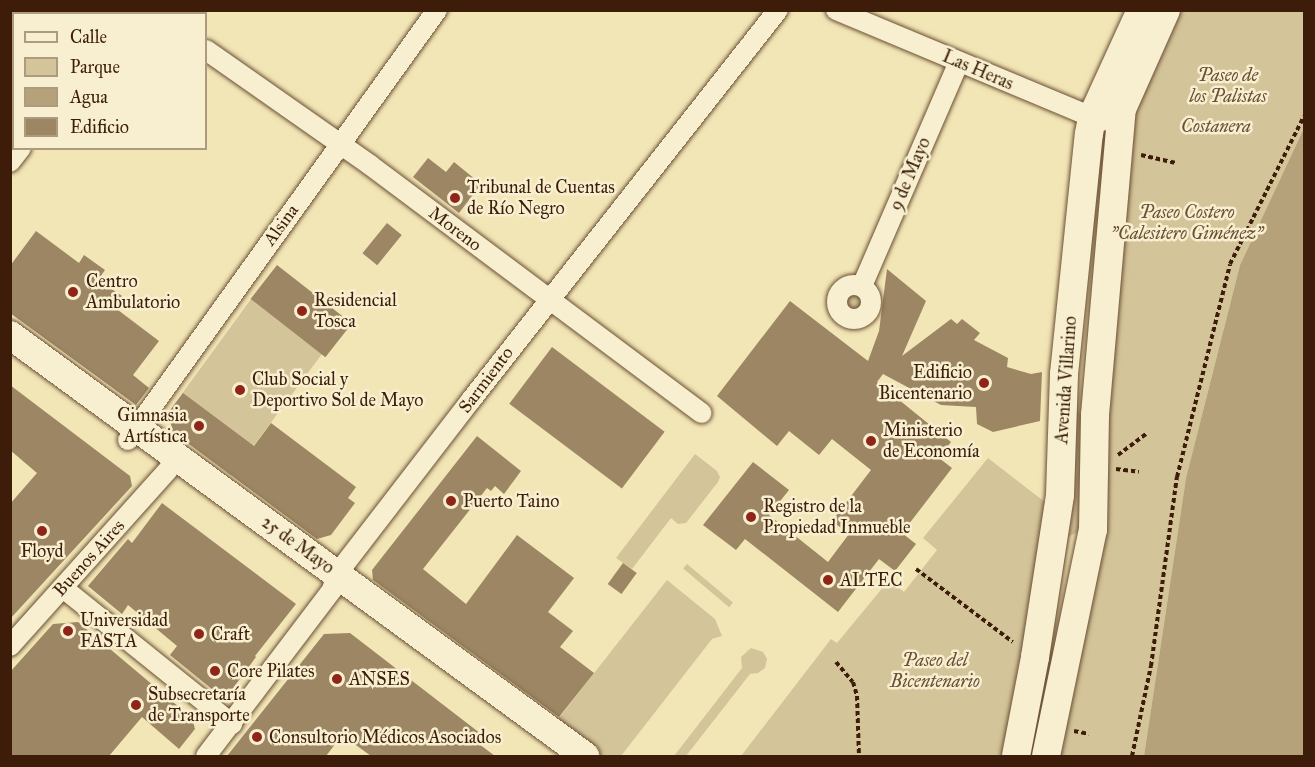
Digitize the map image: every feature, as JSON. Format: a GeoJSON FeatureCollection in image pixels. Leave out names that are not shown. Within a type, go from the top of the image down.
{"type":"FeatureCollection","features":[{"type":"Feature","properties":{"kind":"main road","name":"Avenida Villarino"},"geometry":{"type":"LineString","coordinates":[[1016,756],[1035,657],[1060,495],[1064,374],[1092,117],[1141,10]]}},
{"type":"Feature","properties":{"kind":"main road","name":"Avenida Villarino"},"geometry":{"type":"LineString","coordinates":[[1046,756],[1094,530],[1095,415],[1122,109],[1166,10]]}},
{"type":"Feature","properties":{"kind":"main road","name":"25 de Mayo"},"geometry":{"type":"LineString","coordinates":[[10,335],[132,433],[334,582],[556,756]]}},
{"type":"Feature","properties":{"kind":"main road","name":"25 de Mayo"},"geometry":{"type":"LineString","coordinates":[[10,355],[132,433],[168,470],[585,756]]}},
{"type":"Feature","properties":{"kind":"street","name":"Alsina"},"geometry":{"type":"LineString","coordinates":[[132,433],[437,10]]}},
{"type":"Feature","properties":{"kind":"street","name":"Las Heras"},"geometry":{"type":"LineString","coordinates":[[836,10],[1092,117],[1118,138]]}},
{"type":"Feature","properties":{"kind":"street","name":"Sarmiento"},"geometry":{"type":"LineString","coordinates":[[206,756],[232,724],[334,582],[767,14]]}},
{"type":"Feature","properties":{"kind":"street","name":"Moreno"},"geometry":{"type":"LineString","coordinates":[[207,51],[702,412]]}},
{"type":"Feature","properties":{"kind":"street","name":"9 de Mayo"},"geometry":{"type":"LineString","coordinates":[[862,286],[959,62]]}},
{"type":"Feature","properties":{"kind":"street"},"geometry":{"type":"LineString","coordinates":[[10,162],[19,150]]}},
{"type":"Feature","properties":{"kind":"street","name":"Buenos Aires"},"geometry":{"type":"LineString","coordinates":[[10,646],[168,470]]}},
{"type":"Feature","properties":{"kind":"street"},"geometry":{"type":"LineString","coordinates":[[63,588],[232,724]]}},
{"type":"Feature","properties":{"kind":"path"},"geometry":{"type":"LineString","coordinates":[[1132,756],[1151,666],[1177,477],[1230,264],[1305,116]]}},
{"type":"Feature","properties":{"kind":"path"},"geometry":{"type":"LineString","coordinates":[[1118,138],[1177,163]]}},
{"type":"Feature","properties":{"kind":"path"},"geometry":{"type":"LineString","coordinates":[[1113,459],[1147,433]]}},
{"type":"Feature","properties":{"kind":"path"},"geometry":{"type":"LineString","coordinates":[[916,569],[1019,646]]}},
{"type":"Feature","properties":{"kind":"path"},"geometry":{"type":"LineString","coordinates":[[836,662],[853,682],[857,696],[858,756]]}},
{"type":"Feature","properties":{"kind":"path"},"geometry":{"type":"LineString","coordinates":[[1070,730],[1089,734]]}},
{"type":"Feature","properties":{"kind":"green space","name":"Paseo Costero \"Calesitero Giménez\""},"geometry":{"type":"Polygon","coordinates":[[[1179,11],[1304,11],[1304,128],[1240,265],[1186,478],[1144,756],[1055,756],[1104,426],[1132,112],[1179,11]]]}},
{"type":"Feature","properties":{"kind":"green space"},"geometry":{"type":"Polygon","coordinates":[[[855,290],[864,293],[867,302],[864,311],[855,314],[846,311],[843,302],[846,293],[855,290]]]}},
{"type":"Feature","properties":{"kind":"green space","name":"Club Social y Deportivo Sol de Mayo"},"geometry":{"type":"Polygon","coordinates":[[[251,299],[322,354],[231,476],[173,432],[168,413],[251,299]]]}},
{"type":"Feature","properties":{"kind":"green space"},"geometry":{"type":"Polygon","coordinates":[[[1076,410],[1087,423],[1086,529],[1069,536],[1050,653],[1062,649],[1049,681],[1036,686],[1076,410]]]}},
{"type":"Feature","properties":{"kind":"green space"},"geometry":{"type":"Polygon","coordinates":[[[695,454],[717,471],[720,477],[718,482],[686,523],[678,524],[671,518],[632,569],[616,558],[695,454]]]}},
{"type":"Feature","properties":{"kind":"green space","name":"Paseo del Bicentenario"},"geometry":{"type":"Polygon","coordinates":[[[988,458],[1050,506],[1008,756],[741,756],[831,639],[837,643],[889,580],[904,592],[937,550],[923,538],[988,458]]]}},
{"type":"Feature","properties":{"kind":"green space"},"geometry":{"type":"Polygon","coordinates":[[[687,564],[733,603],[729,607],[683,569],[687,564]]]}},
{"type":"Feature","properties":{"kind":"green space"},"geometry":{"type":"Polygon","coordinates":[[[667,580],[715,619],[722,636],[712,639],[621,756],[600,756],[555,723],[667,580]]]}},
{"type":"Feature","properties":{"kind":"green space"},"geometry":{"type":"Polygon","coordinates":[[[751,648],[763,652],[767,659],[765,668],[758,673],[750,674],[686,756],[674,756],[742,668],[741,657],[751,648]]]}},
{"type":"Feature","properties":{"kind":"water"},"geometry":{"type":"Polygon","coordinates":[[[1304,128],[1304,756],[1144,756],[1186,478],[1240,265],[1304,128]]]}},
{"type":"Feature","properties":{"kind":"building","name":"Tribunal de Cuentas de Río Negro"},"geometry":{"type":"Polygon","coordinates":[[[428,158],[446,172],[454,162],[481,184],[459,213],[413,177],[428,158]]]}},
{"type":"Feature","properties":{"kind":"building"},"geometry":{"type":"Polygon","coordinates":[[[387,223],[402,235],[377,265],[362,253],[387,223]]]}},
{"type":"Feature","properties":{"kind":"building"},"geometry":{"type":"Polygon","coordinates":[[[36,231],[79,263],[84,255],[105,270],[98,280],[122,296],[114,307],[159,341],[133,375],[149,388],[136,405],[10,313],[10,266],[36,231]]]}},
{"type":"Feature","properties":{"kind":"building","name":"Residencial Tosca"},"geometry":{"type":"Polygon","coordinates":[[[277,265],[352,323],[325,357],[251,299],[277,265]]]}},
{"type":"Feature","properties":{"kind":"building","name":"Ministerio de Economía"},"geometry":{"type":"Polygon","coordinates":[[[887,269],[926,301],[902,356],[951,319],[957,324],[962,319],[980,333],[974,340],[1008,358],[1007,367],[1031,374],[1042,372],[1040,421],[993,432],[977,424],[976,407],[941,405],[883,374],[877,382],[951,442],[939,458],[952,468],[902,533],[916,544],[895,571],[879,559],[838,612],[745,539],[736,550],[703,525],[753,462],[789,490],[769,515],[828,562],[849,534],[832,521],[871,470],[832,439],[819,455],[789,431],[777,446],[717,396],[790,301],[868,361],[879,331],[887,269]]]}},
{"type":"Feature","properties":{"kind":"building"},"geometry":{"type":"Polygon","coordinates":[[[552,347],[665,432],[622,489],[509,404],[552,347]]]}},
{"type":"Feature","properties":{"kind":"building"},"geometry":{"type":"Polygon","coordinates":[[[10,385],[130,476],[132,486],[10,619],[10,504],[37,473],[10,450],[10,385]]]}},
{"type":"Feature","properties":{"kind":"building"},"geometry":{"type":"Polygon","coordinates":[[[183,393],[254,446],[271,423],[356,487],[348,498],[355,503],[331,535],[317,539],[173,432],[168,413],[183,393]]]}},
{"type":"Feature","properties":{"kind":"building"},"geometry":{"type":"Polygon","coordinates":[[[477,436],[521,471],[504,494],[495,486],[491,491],[487,488],[423,569],[466,604],[517,535],[574,578],[548,612],[573,631],[560,647],[594,673],[559,717],[373,580],[372,570],[477,436]]]}},
{"type":"Feature","properties":{"kind":"building"},"geometry":{"type":"Polygon","coordinates":[[[162,503],[296,604],[231,691],[218,694],[170,655],[177,646],[128,605],[122,614],[88,586],[128,539],[132,543],[162,503]]]}},
{"type":"Feature","properties":{"kind":"building"},"geometry":{"type":"Polygon","coordinates":[[[623,563],[637,573],[621,594],[608,584],[623,563]]]}},
{"type":"Feature","properties":{"kind":"building"},"geometry":{"type":"Polygon","coordinates":[[[78,622],[192,718],[195,729],[179,749],[142,717],[109,756],[10,756],[10,672],[53,624],[78,622]]]}},
{"type":"Feature","properties":{"kind":"building"},"geometry":{"type":"Polygon","coordinates":[[[350,633],[485,737],[479,744],[495,756],[371,756],[342,735],[326,756],[227,756],[324,634],[350,633]]]}},
{"type":"Feature","properties":{"kind":"place","name":"Tribunal de Cuentas de Río Negro"},"geometry":{"type":"Point","coordinates":[455,198]}},
{"type":"Feature","properties":{"kind":"place","name":"Centro Ambulatorio"},"geometry":{"type":"Point","coordinates":[73,292]}},
{"type":"Feature","properties":{"kind":"place","name":"Residencial Tosca"},"geometry":{"type":"Point","coordinates":[302,311]}},
{"type":"Feature","properties":{"kind":"place","name":"Edificio Bicentenario"},"geometry":{"type":"Point","coordinates":[984,383]}},
{"type":"Feature","properties":{"kind":"place","name":"Club Social y Deportivo Sol de Mayo"},"geometry":{"type":"Point","coordinates":[240,390]}},
{"type":"Feature","properties":{"kind":"place","name":"Gimnasia Artística"},"geometry":{"type":"Point","coordinates":[199,426]}},
{"type":"Feature","properties":{"kind":"place","name":"Ministerio de Economía"},"geometry":{"type":"Point","coordinates":[871,441]}},
{"type":"Feature","properties":{"kind":"place","name":"Puerto Taino"},"geometry":{"type":"Point","coordinates":[451,501]}},
{"type":"Feature","properties":{"kind":"place","name":"Registro de la Propiedad Inmueble"},"geometry":{"type":"Point","coordinates":[751,517]}},
{"type":"Feature","properties":{"kind":"place","name":"Floyd"},"geometry":{"type":"Point","coordinates":[42,531]}},
{"type":"Feature","properties":{"kind":"place","name":"ALTEC"},"geometry":{"type":"Point","coordinates":[828,580]}},
{"type":"Feature","properties":{"kind":"place","name":"Universidad FASTA"},"geometry":{"type":"Point","coordinates":[68,631]}},
{"type":"Feature","properties":{"kind":"place","name":"Craft"},"geometry":{"type":"Point","coordinates":[199,634]}},
{"type":"Feature","properties":{"kind":"place","name":"Core Pilates"},"geometry":{"type":"Point","coordinates":[215,671]}},
{"type":"Feature","properties":{"kind":"place","name":"ANSES"},"geometry":{"type":"Point","coordinates":[337,679]}},
{"type":"Feature","properties":{"kind":"place","name":"Subsecretaría de Transporte"},"geometry":{"type":"Point","coordinates":[136,705]}},
{"type":"Feature","properties":{"kind":"place","name":"Consultorio Médicos Asociados"},"geometry":{"type":"Point","coordinates":[257,737]}},
{"type":"Feature","properties":{"kind":"park label","name":"Paseo de los Palistas"},"geometry":{"type":"Point","coordinates":[1228,86]}},
{"type":"Feature","properties":{"kind":"park label","name":"Costanera"},"geometry":{"type":"Point","coordinates":[1216,126]}}]}
